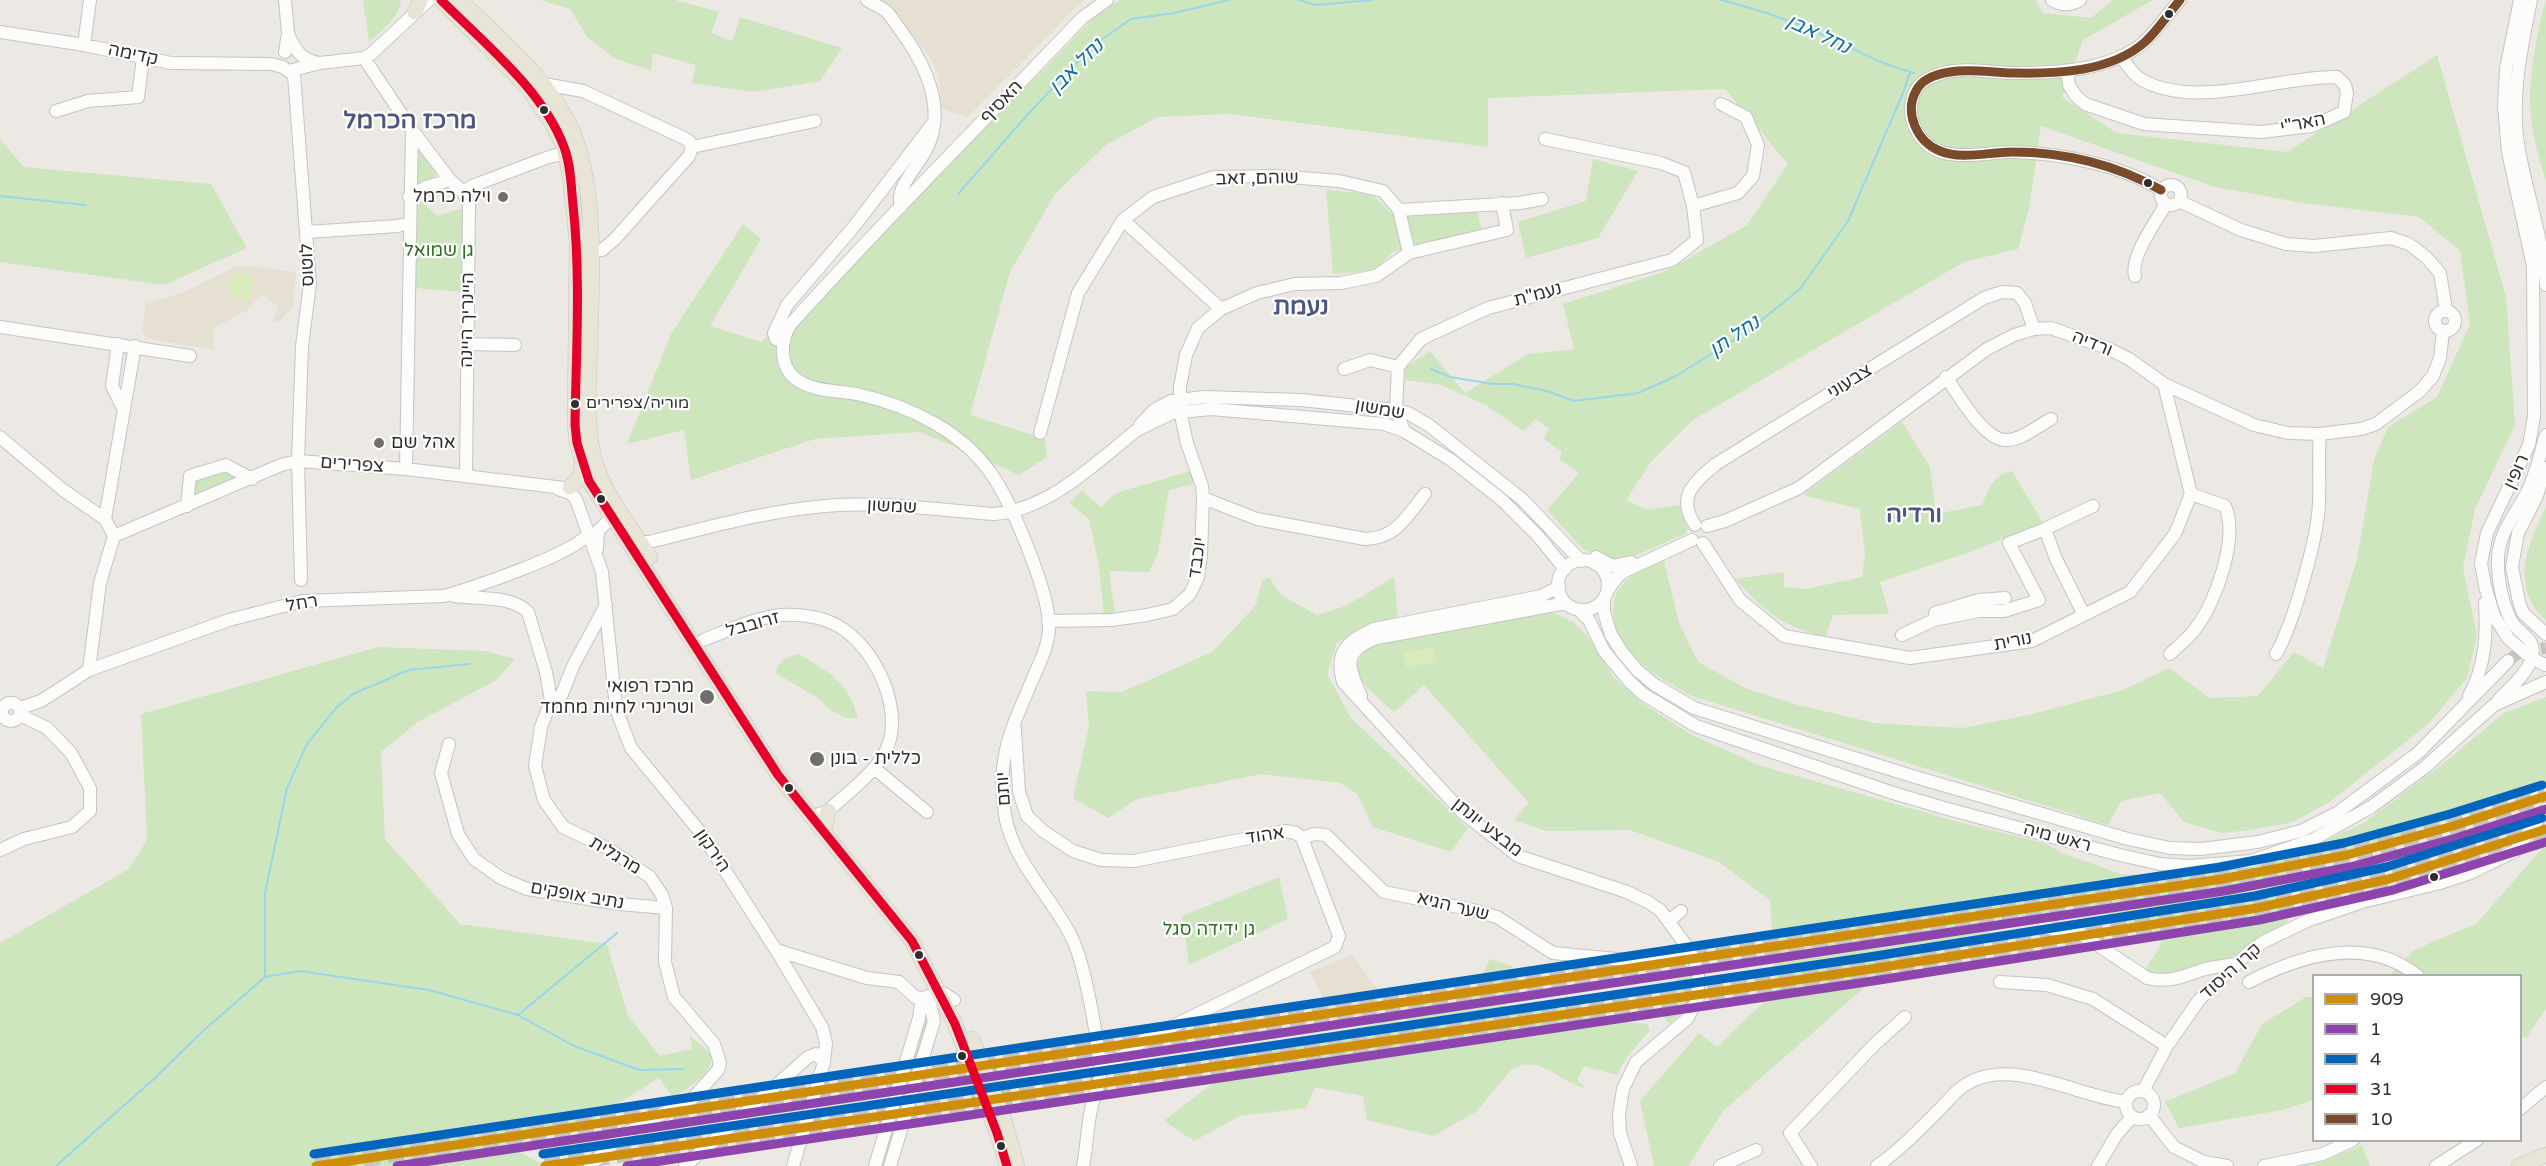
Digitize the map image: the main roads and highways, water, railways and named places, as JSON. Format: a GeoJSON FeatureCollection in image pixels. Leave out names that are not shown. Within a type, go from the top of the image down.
{"type":"FeatureCollection","features":[{"type":"Feature","properties":{"kind":"main road"},"geometry":{"type":"LineString","coordinates":[[441,0],[528,88],[552,122],[567,156],[577,242],[574,408],[577,443],[582,464],[703,640],[783,767],[912,941],[930,995],[951,1017],[997,1133],[1007,1166]]}},
{"type":"Feature","properties":{"kind":"main road"},"geometry":{"type":"LineString","coordinates":[[460,0],[544,84],[569,125],[581,159],[588,196],[589,426],[595,484],[612,517],[634,541],[778,775],[819,815],[919,938],[937,966],[985,1070],[1017,1166]]}},
{"type":"Feature","properties":{"kind":"main road"},"geometry":{"type":"LineString","coordinates":[[564,488],[580,476],[582,464]]}},
{"type":"Feature","properties":{"kind":"main road"},"geometry":{"type":"LineString","coordinates":[[2518,1166],[2546,1155]]}},
{"type":"Feature","properties":{"kind":"waterway","name":"נחל אבן"},"geometry":{"type":"LineString","coordinates":[[958,194],[1029,113],[1094,45],[1131,19],[1174,13],[1229,0]]}},
{"type":"Feature","properties":{"kind":"waterway","name":"נחל אבן"},"geometry":{"type":"LineString","coordinates":[[1299,0],[1315,5],[1372,0]]}},
{"type":"Feature","properties":{"kind":"waterway","name":"נחל אבן"},"geometry":{"type":"LineString","coordinates":[[1721,0],[1791,21],[1882,62],[1914,73]]}},
{"type":"Feature","properties":{"kind":"waterway","name":"נחל תן"},"geometry":{"type":"LineString","coordinates":[[1431,369],[1450,377],[1493,384],[1513,384],[1547,391],[1574,401],[1638,393],[1674,377],[1748,331],[1800,289],[1848,221],[1910,72]]}},
{"type":"Feature","properties":{"kind":"waterway"},"geometry":{"type":"LineString","coordinates":[[0,196],[86,205]]}},
{"type":"Feature","properties":{"kind":"waterway"},"geometry":{"type":"LineString","coordinates":[[265,977],[265,893],[287,788],[307,744],[336,708],[353,694],[409,670],[469,664]]}},
{"type":"Feature","properties":{"kind":"waterway"},"geometry":{"type":"LineString","coordinates":[[518,1015],[617,933]]}},
{"type":"Feature","properties":{"kind":"waterway"},"geometry":{"type":"LineString","coordinates":[[56,1166],[265,977],[300,971],[429,990],[518,1015],[574,1046],[640,1070],[683,1069]]}},
{"type":"Feature","properties":{"kind":"tunnel"},"geometry":{"type":"LineString","coordinates":[[2508,661],[2520,652],[2546,648]]}},
{"type":"Feature","properties":{"kind":"tunnel"},"geometry":{"type":"LineString","coordinates":[[316,1166],[2222,879],[2347,855],[2453,826],[2546,796]]}},
{"type":"Feature","properties":{"kind":"tunnel"},"geometry":{"type":"LineString","coordinates":[[545,1166],[1871,969],[2257,908],[2389,879],[2546,829]]}},
{"type":"Feature","properties":{"kind":"place","name":"וילה כרמל"},"geometry":{"type":"Point","coordinates":[503,197]}},
{"type":"Feature","properties":{"kind":"place","name":"מוריה/צפרירים"},"geometry":{"type":"Point","coordinates":[575,404]}},
{"type":"Feature","properties":{"kind":"place","name":"אהל שם"},"geometry":{"type":"Point","coordinates":[379,443]}},
{"type":"Feature","properties":{"kind":"place","name":"מרכז רפואי וטרינרי לחיות מחמד"},"geometry":{"type":"Point","coordinates":[707,697]}},
{"type":"Feature","properties":{"kind":"place","name":"כללית - בונן"},"geometry":{"type":"Point","coordinates":[817,759]}},
{"type":"Feature","properties":{"kind":"district","name":"מרכז הכרמל"},"geometry":{"type":"Point","coordinates":[410,122]}},
{"type":"Feature","properties":{"kind":"district","name":"נעמת"},"geometry":{"type":"Point","coordinates":[1301,308]}},
{"type":"Feature","properties":{"kind":"district","name":"ורדיה"},"geometry":{"type":"Point","coordinates":[1914,516]}},
{"type":"Feature","properties":{"kind":"park label","name":"גן שמואל"},"geometry":{"type":"Point","coordinates":[439,251]}},
{"type":"Feature","properties":{"kind":"park label","name":"גן ידידה סגל"},"geometry":{"type":"Point","coordinates":[1209,930]}}]}
